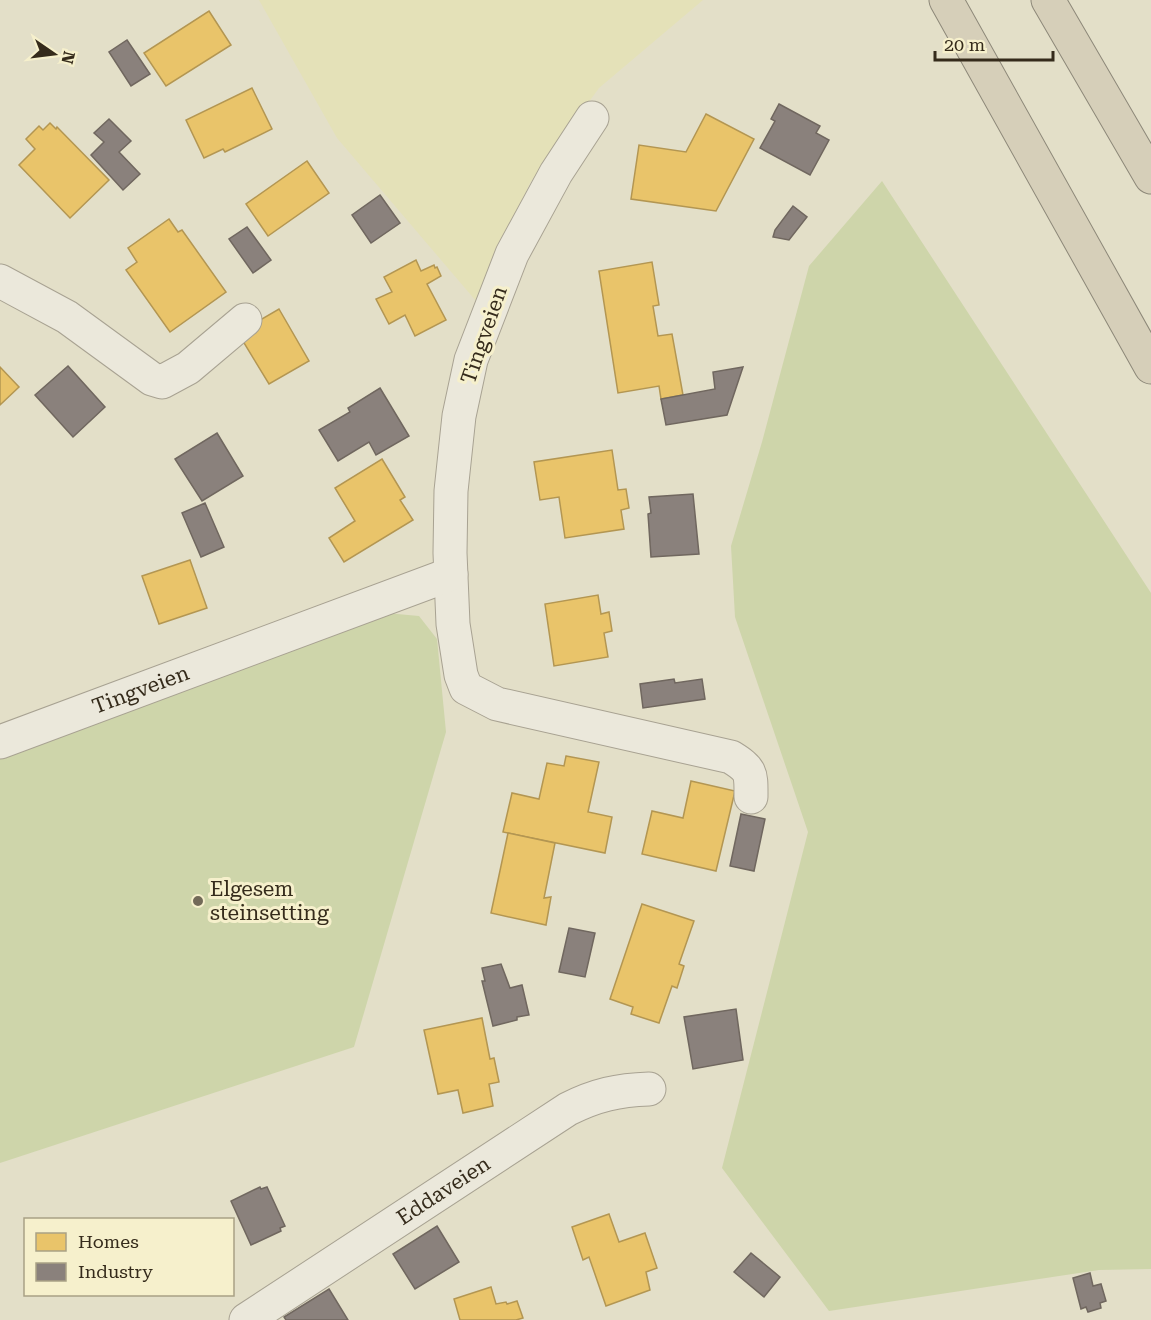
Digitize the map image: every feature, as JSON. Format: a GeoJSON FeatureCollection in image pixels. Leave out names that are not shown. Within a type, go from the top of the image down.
{"type":"FeatureCollection","features":[{"type":"Feature","properties":{"kind":"highway"},"geometry":{"type":"LineString","coordinates":[[946,0],[1151,367]]}},
{"type":"Feature","properties":{"kind":"highway"},"geometry":{"type":"LineString","coordinates":[[1048,0],[1151,177]]}},
{"type":"Feature","properties":{"kind":"street","name":"Tingveien"},"geometry":{"type":"LineString","coordinates":[[592,118],[555,173],[512,254],[471,360],[459,416],[451,491],[453,624],[461,675],[466,688],[497,704],[731,758],[745,765],[751,774],[751,797]]}},
{"type":"Feature","properties":{"kind":"street"},"geometry":{"type":"LineString","coordinates":[[0,281],[67,317],[152,379],[162,382],[188,368],[246,320]]}},
{"type":"Feature","properties":{"kind":"street","name":"Tingveien"},"geometry":{"type":"LineString","coordinates":[[0,742],[451,574]]}},
{"type":"Feature","properties":{"kind":"street","name":"Eddaveien"},"geometry":{"type":"LineString","coordinates":[[246,1320],[568,1109],[617,1090],[650,1089]]}},
{"type":"Feature","properties":{"kind":"shaded area"},"geometry":{"type":"Polygon","coordinates":[[[259,0],[703,0],[599,88],[530,183],[476,301],[337,138],[259,0]]]}},
{"type":"Feature","properties":{"kind":"green space"},"geometry":{"type":"Polygon","coordinates":[[[882,181],[1151,593],[1151,1269],[1099,1270],[829,1311],[722,1168],[808,832],[735,617],[731,546],[762,442],[809,266],[882,181]]]}},
{"type":"Feature","properties":{"kind":"green space","name":"Elgesem steinsetting"},"geometry":{"type":"Polygon","coordinates":[[[386,613],[419,616],[437,639],[446,732],[354,1047],[0,1163],[0,755],[386,613]]]}},
{"type":"Feature","properties":{"kind":"building: Homes"},"geometry":{"type":"Polygon","coordinates":[[[209,11],[231,45],[166,86],[144,53],[209,11]]]}},
{"type":"Feature","properties":{"kind":"building: Homes"},"geometry":{"type":"Polygon","coordinates":[[[252,88],[272,129],[225,152],[223,149],[204,158],[186,120],[252,88]]]}},
{"type":"Feature","properties":{"kind":"building: Homes"},"geometry":{"type":"Polygon","coordinates":[[[706,114],[754,139],[716,211],[631,199],[639,145],[686,152],[706,114]]]}},
{"type":"Feature","properties":{"kind":"building: Homes"},"geometry":{"type":"Polygon","coordinates":[[[50,123],[56,129],[57,127],[109,180],[70,218],[19,165],[35,149],[26,139],[39,126],[43,130],[50,123]]]}},
{"type":"Feature","properties":{"kind":"building: Homes"},"geometry":{"type":"Polygon","coordinates":[[[307,161],[329,193],[268,236],[246,204],[307,161]]]}},
{"type":"Feature","properties":{"kind":"building: Homes"},"geometry":{"type":"Polygon","coordinates":[[[169,219],[178,232],[182,230],[226,292],[170,332],[126,270],[137,262],[128,248],[169,219]]]}},
{"type":"Feature","properties":{"kind":"building: Homes"},"geometry":{"type":"Polygon","coordinates":[[[416,260],[421,271],[434,265],[435,268],[437,267],[441,276],[427,284],[446,320],[415,336],[405,315],[389,324],[376,299],[392,292],[384,277],[416,260]]]}},
{"type":"Feature","properties":{"kind":"building: Homes"},"geometry":{"type":"Polygon","coordinates":[[[652,262],[659,305],[653,306],[658,336],[672,334],[683,395],[661,399],[659,386],[618,393],[599,271],[652,262]]]}},
{"type":"Feature","properties":{"kind":"building: Homes"},"geometry":{"type":"Polygon","coordinates":[[[279,309],[309,361],[269,384],[238,333],[279,309]]]}},
{"type":"Feature","properties":{"kind":"building: Homes"},"geometry":{"type":"Polygon","coordinates":[[[0,367],[19,387],[0,405],[0,367]]]}},
{"type":"Feature","properties":{"kind":"building: Homes"},"geometry":{"type":"Polygon","coordinates":[[[612,450],[618,490],[626,489],[629,508],[621,510],[624,529],[565,538],[559,497],[540,500],[534,462],[612,450]]]}},
{"type":"Feature","properties":{"kind":"building: Homes"},"geometry":{"type":"Polygon","coordinates":[[[382,459],[405,497],[400,500],[413,520],[344,562],[329,538],[355,521],[335,488],[382,459]]]}},
{"type":"Feature","properties":{"kind":"building: Homes"},"geometry":{"type":"Polygon","coordinates":[[[190,560],[207,608],[159,624],[142,576],[190,560]]]}},
{"type":"Feature","properties":{"kind":"building: Homes"},"geometry":{"type":"Polygon","coordinates":[[[598,595],[601,614],[609,612],[612,631],[604,633],[608,657],[554,666],[545,604],[598,595]]]}},
{"type":"Feature","properties":{"kind":"building: Homes"},"geometry":{"type":"Polygon","coordinates":[[[566,756],[599,762],[588,812],[612,817],[605,853],[503,832],[512,793],[539,799],[547,763],[564,766],[566,756]]]}},
{"type":"Feature","properties":{"kind":"building: Homes"},"geometry":{"type":"Polygon","coordinates":[[[691,781],[735,791],[716,871],[642,854],[652,811],[683,818],[691,781]]]}},
{"type":"Feature","properties":{"kind":"building: Homes"},"geometry":{"type":"Polygon","coordinates":[[[508,833],[555,843],[544,898],[551,897],[546,925],[491,913],[508,833]]]}},
{"type":"Feature","properties":{"kind":"building: Homes"},"geometry":{"type":"Polygon","coordinates":[[[642,904],[694,921],[679,964],[684,966],[677,988],[672,986],[659,1023],[631,1014],[633,1007],[610,999],[642,904]]]}},
{"type":"Feature","properties":{"kind":"building: Homes"},"geometry":{"type":"Polygon","coordinates":[[[482,1018],[490,1059],[494,1058],[499,1082],[489,1084],[493,1106],[463,1113],[458,1090],[438,1094],[424,1030],[482,1018]]]}},
{"type":"Feature","properties":{"kind":"building: Homes"},"geometry":{"type":"Polygon","coordinates":[[[609,1214],[619,1242],[645,1233],[657,1268],[646,1272],[650,1290],[606,1306],[589,1257],[583,1260],[572,1227],[609,1214]]]}},
{"type":"Feature","properties":{"kind":"building: Homes"},"geometry":{"type":"Polygon","coordinates":[[[491,1287],[496,1304],[517,1301],[523,1318],[460,1320],[454,1299],[491,1287]]]}},
{"type":"Feature","properties":{"kind":"building: Industry"},"geometry":{"type":"Polygon","coordinates":[[[127,40],[150,74],[131,86],[109,52],[127,40]]]}},
{"type":"Feature","properties":{"kind":"building: Industry"},"geometry":{"type":"Polygon","coordinates":[[[779,104],[820,126],[816,133],[829,140],[810,175],[760,148],[775,121],[771,119],[779,104]]]}},
{"type":"Feature","properties":{"kind":"building: Industry"},"geometry":{"type":"Polygon","coordinates":[[[109,119],[131,141],[119,152],[140,174],[123,190],[91,155],[104,142],[94,133],[109,119]]]}},
{"type":"Feature","properties":{"kind":"building: Industry"},"geometry":{"type":"Polygon","coordinates":[[[380,195],[400,223],[371,243],[352,215],[380,195]]]}},
{"type":"Feature","properties":{"kind":"building: Industry"},"geometry":{"type":"Polygon","coordinates":[[[793,206],[807,217],[789,240],[773,237],[775,230],[793,206]]]}},
{"type":"Feature","properties":{"kind":"building: Industry"},"geometry":{"type":"Polygon","coordinates":[[[247,227],[271,260],[253,273],[229,239],[247,227]]]}},
{"type":"Feature","properties":{"kind":"building: Industry"},"geometry":{"type":"Polygon","coordinates":[[[68,366],[105,407],[73,437],[35,395],[68,366]]]}},
{"type":"Feature","properties":{"kind":"building: Industry"},"geometry":{"type":"Polygon","coordinates":[[[743,367],[727,415],[666,425],[661,399],[715,389],[713,372],[743,367]]]}},
{"type":"Feature","properties":{"kind":"building: Industry"},"geometry":{"type":"Polygon","coordinates":[[[380,388],[409,436],[376,455],[369,442],[338,461],[319,430],[350,412],[348,408],[380,388]]]}},
{"type":"Feature","properties":{"kind":"building: Industry"},"geometry":{"type":"Polygon","coordinates":[[[217,433],[243,476],[202,501],[175,459],[217,433]]]}},
{"type":"Feature","properties":{"kind":"building: Industry"},"geometry":{"type":"Polygon","coordinates":[[[693,494],[699,554],[651,557],[649,497],[693,494]]]}},
{"type":"Feature","properties":{"kind":"building: Industry"},"geometry":{"type":"Polygon","coordinates":[[[205,503],[224,547],[201,557],[182,513],[205,503]]]}},
{"type":"Feature","properties":{"kind":"building: Industry"},"geometry":{"type":"Polygon","coordinates":[[[674,679],[675,683],[702,679],[705,699],[643,708],[640,684],[674,679]]]}},
{"type":"Feature","properties":{"kind":"building: Industry"},"geometry":{"type":"Polygon","coordinates":[[[741,814],[765,819],[754,871],[730,866],[741,814]]]}},
{"type":"Feature","properties":{"kind":"building: Industry"},"geometry":{"type":"Polygon","coordinates":[[[569,928],[595,933],[585,977],[559,972],[569,928]]]}},
{"type":"Feature","properties":{"kind":"building: Industry"},"geometry":{"type":"Polygon","coordinates":[[[501,964],[510,988],[522,985],[529,1015],[493,1026],[482,981],[485,981],[482,968],[501,964]]]}},
{"type":"Feature","properties":{"kind":"building: Industry"},"geometry":{"type":"Polygon","coordinates":[[[736,1009],[743,1060],[693,1069],[684,1017],[736,1009]]]}},
{"type":"Feature","properties":{"kind":"building: Industry"},"geometry":{"type":"Polygon","coordinates":[[[260,1187],[261,1189],[267,1187],[285,1226],[280,1228],[281,1231],[251,1245],[231,1201],[260,1187]]]}},
{"type":"Feature","properties":{"kind":"building: Industry"},"geometry":{"type":"Polygon","coordinates":[[[437,1226],[459,1262],[415,1289],[393,1254],[437,1226]]]}},
{"type":"Feature","properties":{"kind":"building: Industry"},"geometry":{"type":"Polygon","coordinates":[[[751,1253],[780,1277],[764,1297],[734,1272],[751,1253]]]}},
{"type":"Feature","properties":{"kind":"building: Industry"},"geometry":{"type":"Polygon","coordinates":[[[1090,1273],[1093,1286],[1101,1284],[1106,1301],[1100,1303],[1101,1308],[1088,1312],[1086,1307],[1081,1309],[1073,1278],[1090,1273]]]}},
{"type":"Feature","properties":{"kind":"building: Industry"},"geometry":{"type":"Polygon","coordinates":[[[329,1289],[348,1320],[286,1320],[284,1317],[329,1289]]]}},
{"type":"Feature","properties":{"kind":"place","name":"Elgesem steinsetting"},"geometry":{"type":"Point","coordinates":[198,901]}}]}
